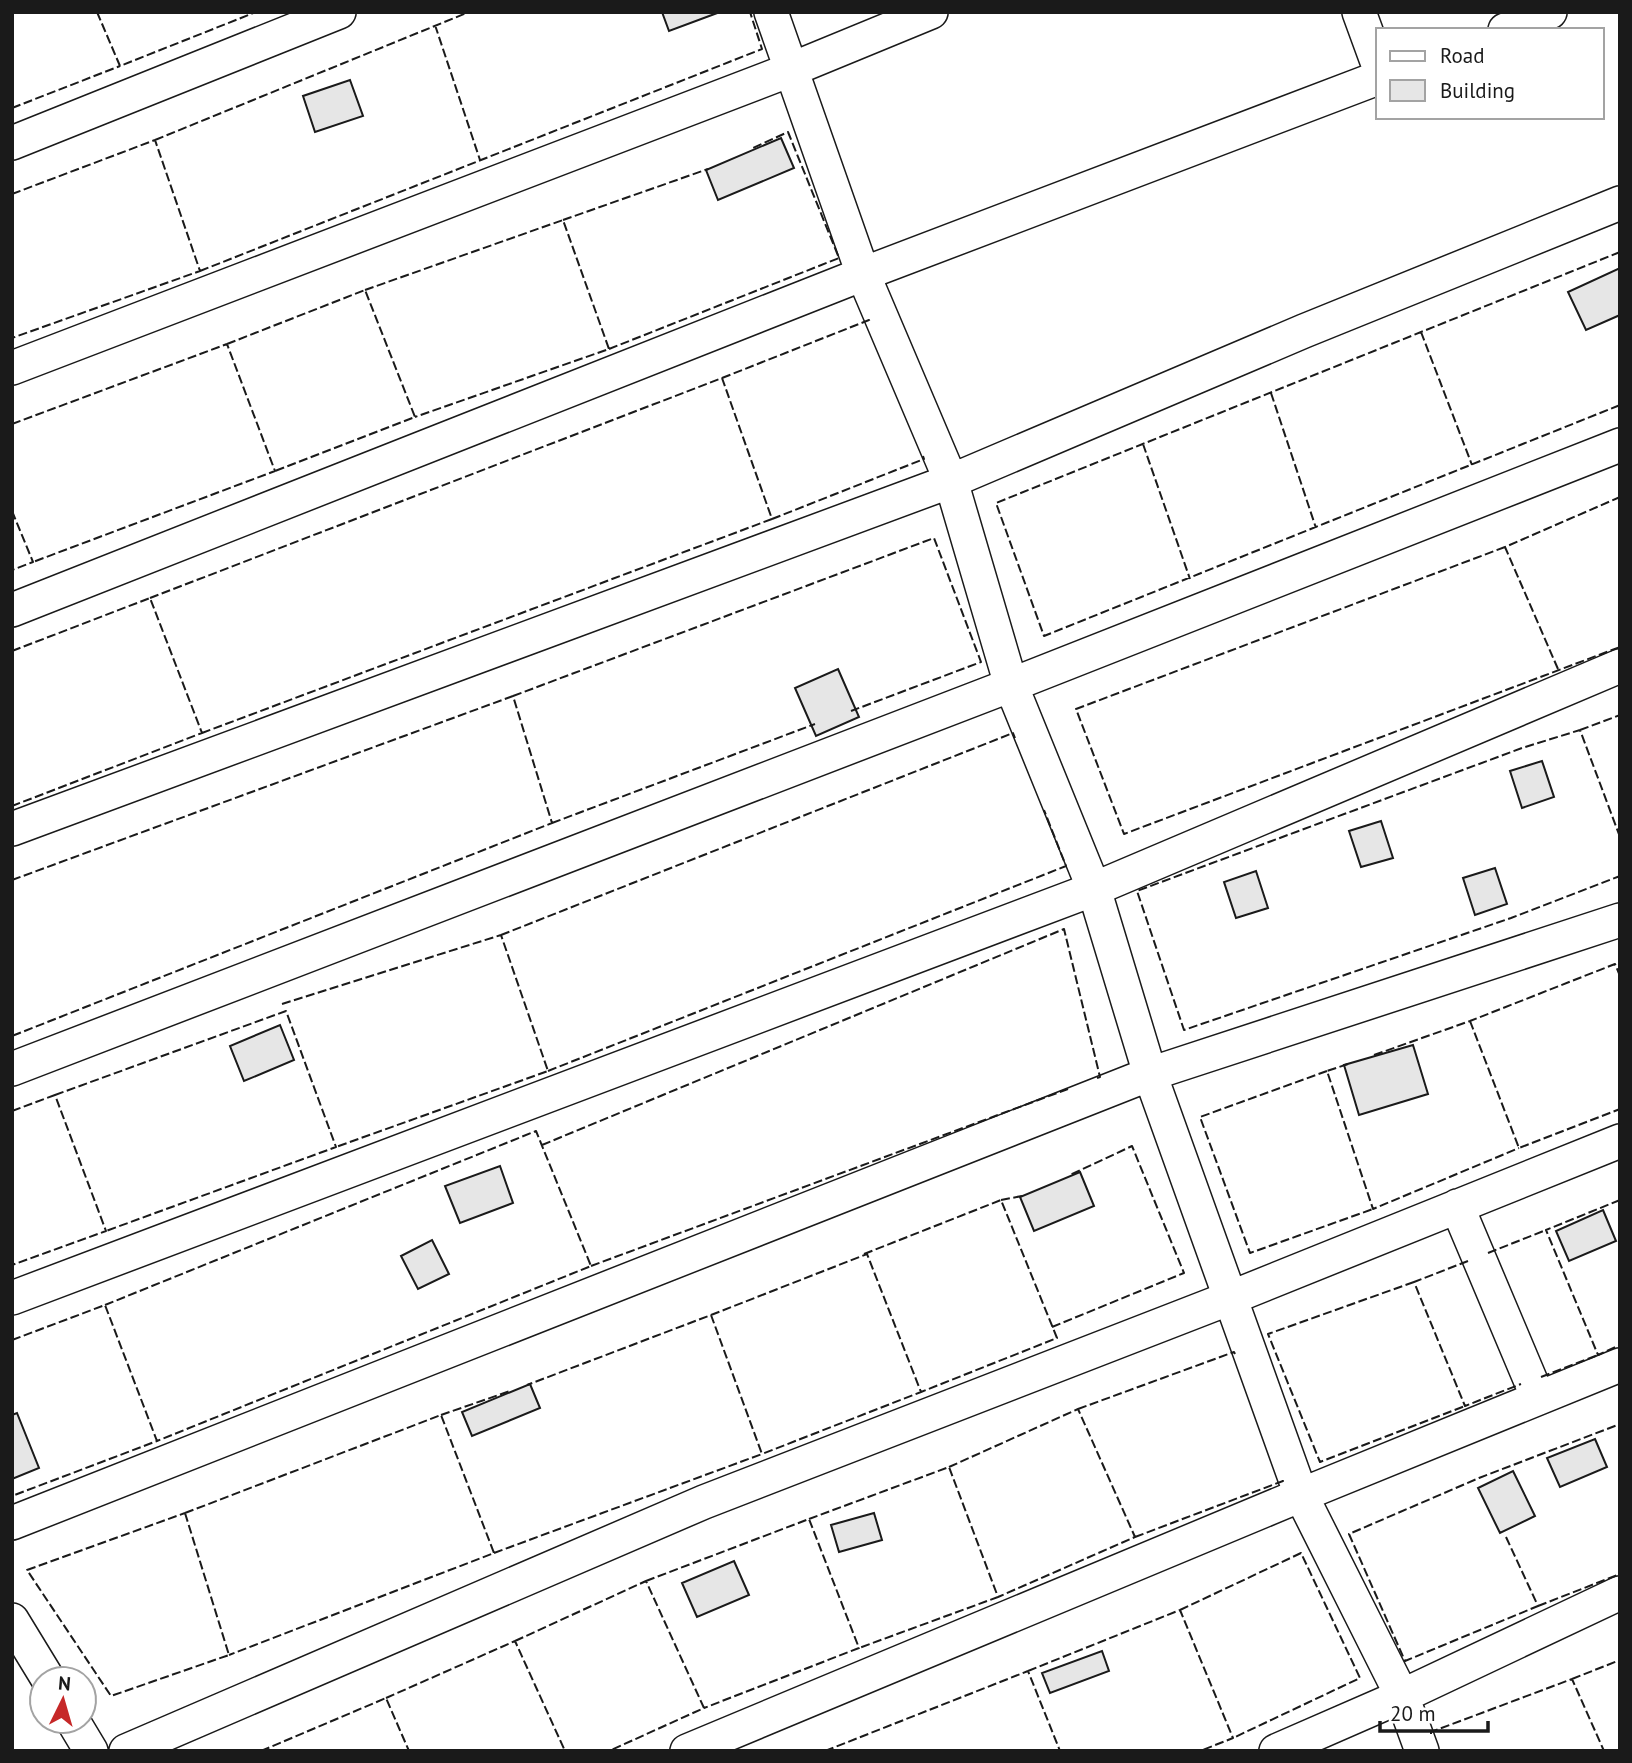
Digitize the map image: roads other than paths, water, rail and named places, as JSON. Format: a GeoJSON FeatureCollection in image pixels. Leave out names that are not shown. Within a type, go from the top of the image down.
{"type":"FeatureCollection","features":[{"type":"Feature","properties":{"kind":"street"},"geometry":{"type":"LineString","coordinates":[[12,143],[340,12]]}},
{"type":"Feature","properties":{"kind":"street"},"geometry":{"type":"LineString","coordinates":[[771,12],[863,274],[951,481],[1011,685],[1094,889],[1150,1074],[1301,1495],[1402,1696],[1422,1751]]}},
{"type":"Feature","properties":{"kind":"street"},"geometry":{"type":"LineString","coordinates":[[12,368],[790,70],[931,12]]}},
{"type":"Feature","properties":{"kind":"street"},"geometry":{"type":"LineString","coordinates":[[1359,12],[1376,59]]}},
{"type":"Feature","properties":{"kind":"street"},"geometry":{"type":"LineString","coordinates":[[1510,28],[1550,12]]}},
{"type":"Feature","properties":{"kind":"street"},"geometry":{"type":"LineString","coordinates":[[12,610],[863,274],[1376,79]]}},
{"type":"Feature","properties":{"kind":"street"},"geometry":{"type":"LineString","coordinates":[[12,829],[951,481],[1304,331],[1620,203]]}},
{"type":"Feature","properties":{"kind":"street"},"geometry":{"type":"LineString","coordinates":[[12,1069],[1011,685],[1620,445]]}},
{"type":"Feature","properties":{"kind":"street"},"geometry":{"type":"LineString","coordinates":[[12,1298],[1094,889],[1620,666]]}},
{"type":"Feature","properties":{"kind":"street"},"geometry":{"type":"LineString","coordinates":[[12,1523],[1150,1074],[1620,920]]}},
{"type":"Feature","properties":{"kind":"street"},"geometry":{"type":"LineString","coordinates":[[126,1751],[704,1502],[1230,1298],[1620,1140]]}},
{"type":"Feature","properties":{"kind":"street"},"geometry":{"type":"LineString","coordinates":[[1457,1206],[1538,1398]]}},
{"type":"Feature","properties":{"kind":"street"},"geometry":{"type":"LineString","coordinates":[[687,1751],[1620,1365]]}},
{"type":"Feature","properties":{"kind":"street"},"geometry":{"type":"LineString","coordinates":[[1276,1751],[1402,1696],[1620,1593]]}},
{"type":"Feature","properties":{"kind":"street"},"geometry":{"type":"LineString","coordinates":[[12,1620],[39,1665]]}},
{"type":"Feature","properties":{"kind":"street"},"geometry":{"type":"LineString","coordinates":[[81,1735],[91,1751]]}}]}
